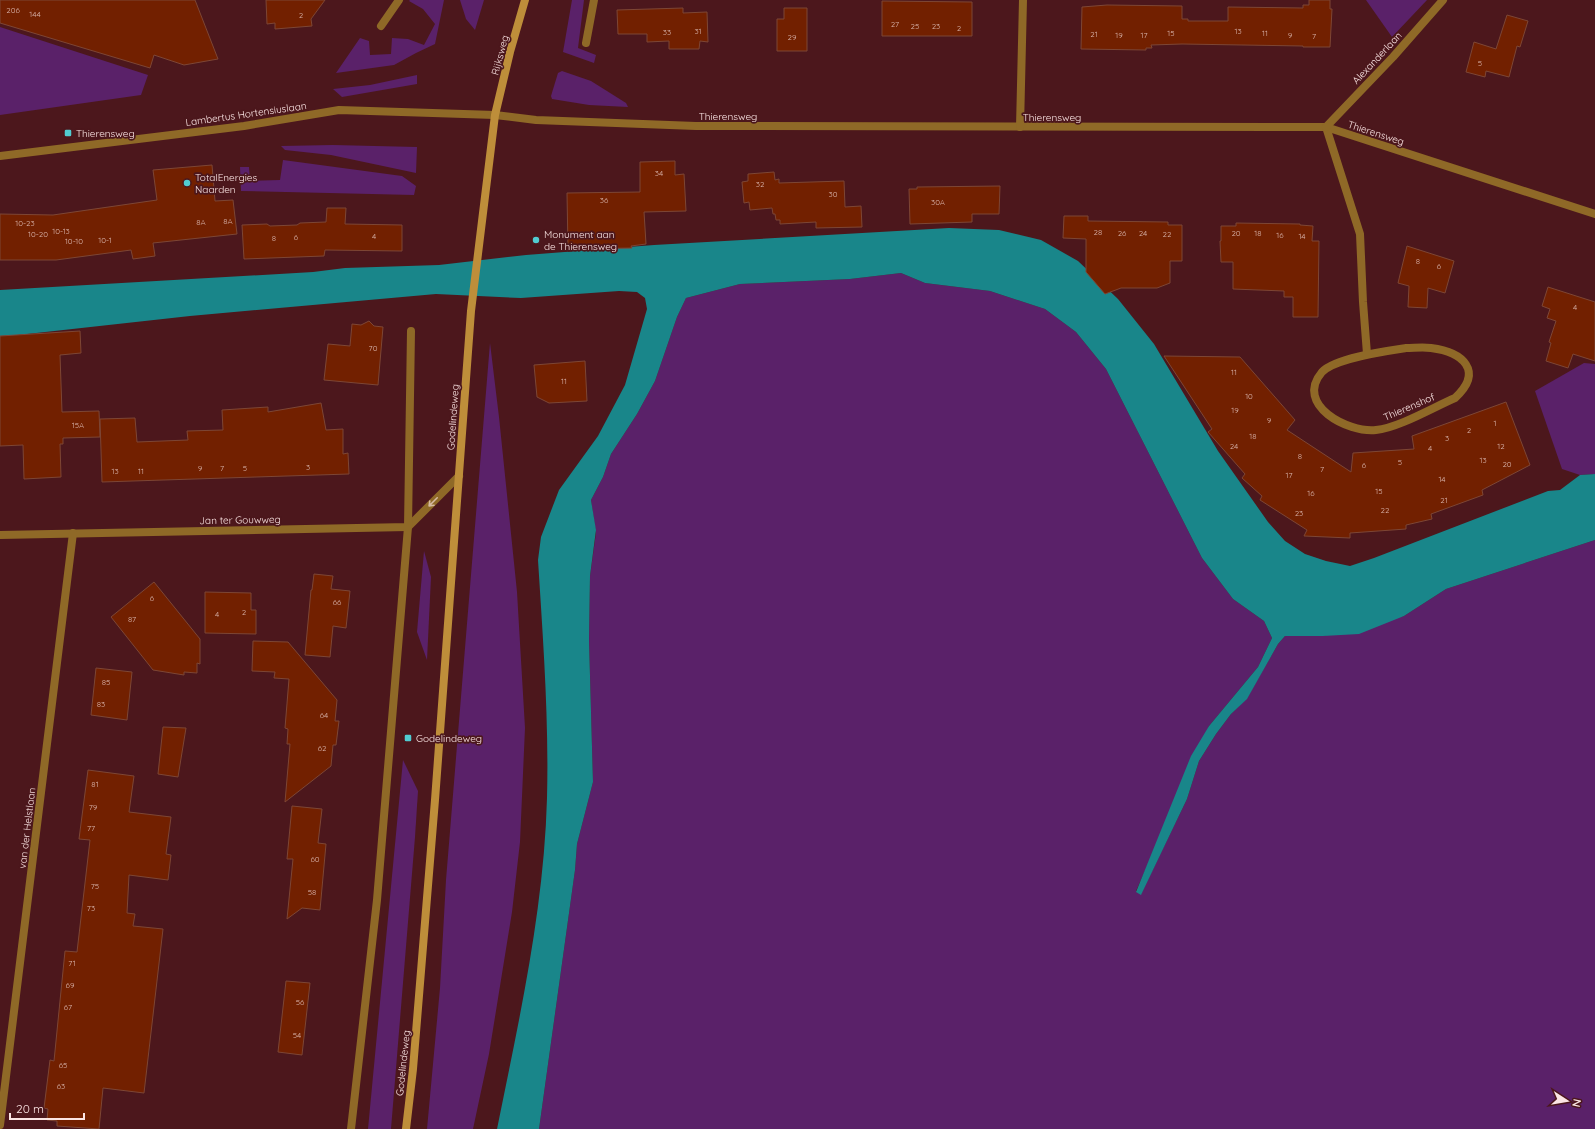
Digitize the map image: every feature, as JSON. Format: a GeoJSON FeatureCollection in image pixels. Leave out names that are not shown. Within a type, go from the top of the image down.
{"type":"FeatureCollection","features":[{"type":"Feature","properties":{"kind":"main road","name":"Rijksweg"},"geometry":{"type":"LineString","coordinates":[[495,115],[510,52],[525,0]]}},
{"type":"Feature","properties":{"kind":"main road","name":"Godelindeweg"},"geometry":{"type":"LineString","coordinates":[[406,1129],[414,1054],[471,311],[495,115]]}},
{"type":"Feature","properties":{"kind":"street"},"geometry":{"type":"LineString","coordinates":[[380,26],[399,0]]}},
{"type":"Feature","properties":{"kind":"street"},"geometry":{"type":"LineString","coordinates":[[586,43],[594,0]]}},
{"type":"Feature","properties":{"kind":"street"},"geometry":{"type":"LineString","coordinates":[[1020,127],[1023,0]]}},
{"type":"Feature","properties":{"kind":"street","name":"Alexanderlaan"},"geometry":{"type":"LineString","coordinates":[[1326,128],[1393,57],[1443,0]]}},
{"type":"Feature","properties":{"kind":"street","name":"Lambertus Hortensiuslaan"},"geometry":{"type":"LineString","coordinates":[[0,156],[244,126],[340,110],[495,115]]}},
{"type":"Feature","properties":{"kind":"street","name":"Thierensweg"},"geometry":{"type":"LineString","coordinates":[[495,115],[536,120],[696,126],[1326,128],[1595,214]]}},
{"type":"Feature","properties":{"kind":"street"},"geometry":{"type":"LineString","coordinates":[[1326,128],[1360,234],[1362,302],[1367,354]]}},
{"type":"Feature","properties":{"kind":"street"},"geometry":{"type":"LineString","coordinates":[[351,1129],[377,900],[408,527],[411,331]]}},
{"type":"Feature","properties":{"kind":"street","name":"Thierenshof"},"geometry":{"type":"LineString","coordinates":[[1406,348],[1430,348],[1446,351],[1459,357],[1467,365],[1470,375],[1468,383],[1455,398],[1391,427],[1376,430],[1362,430],[1348,427],[1329,416],[1318,402],[1315,388],[1323,372],[1330,366],[1367,354],[1406,348]]}},
{"type":"Feature","properties":{"kind":"street"},"geometry":{"type":"LineString","coordinates":[[408,527],[459,476]]}},
{"type":"Feature","properties":{"kind":"street","name":"Jan ter Gouwweg"},"geometry":{"type":"LineString","coordinates":[[0,535],[408,527]]}},
{"type":"Feature","properties":{"kind":"street","name":"van der Helstlaan"},"geometry":{"type":"LineString","coordinates":[[0,1125],[73,533]]}},
{"type":"Feature","properties":{"kind":"shaded area"},"geometry":{"type":"Polygon","coordinates":[[[444,0],[435,44],[394,65],[336,73],[360,38],[369,41],[370,55],[391,54],[392,38],[408,39],[424,45],[435,24],[423,9],[409,1],[444,0]]]}},
{"type":"Feature","properties":{"kind":"shaded area"},"geometry":{"type":"Polygon","coordinates":[[[460,0],[484,0],[475,30],[466,19],[460,0]]]}},
{"type":"Feature","properties":{"kind":"shaded area"},"geometry":{"type":"Polygon","coordinates":[[[572,0],[584,0],[578,48],[596,55],[594,63],[563,52],[572,0]]]}},
{"type":"Feature","properties":{"kind":"shaded area"},"geometry":{"type":"Polygon","coordinates":[[[1366,0],[1427,0],[1392,37],[1366,0]]]}},
{"type":"Feature","properties":{"kind":"shaded area"},"geometry":{"type":"Polygon","coordinates":[[[0,27],[148,75],[141,95],[0,115],[0,27]]]}},
{"type":"Feature","properties":{"kind":"shaded area"},"geometry":{"type":"Polygon","coordinates":[[[562,71],[591,81],[626,103],[628,107],[589,105],[552,99],[551,96],[558,73],[562,71]]]}},
{"type":"Feature","properties":{"kind":"shaded area"},"geometry":{"type":"Polygon","coordinates":[[[417,75],[417,84],[342,97],[333,89],[370,85],[417,75]]]}},
{"type":"Feature","properties":{"kind":"shaded area"},"geometry":{"type":"Polygon","coordinates":[[[333,145],[417,147],[416,173],[331,155],[285,150],[281,146],[333,145]]]}},
{"type":"Feature","properties":{"kind":"shaded area"},"geometry":{"type":"Polygon","coordinates":[[[283,160],[402,176],[416,186],[414,195],[241,191],[240,167],[249,167],[250,181],[280,180],[283,160]]]}},
{"type":"Feature","properties":{"kind":"shaded area"},"geometry":{"type":"Polygon","coordinates":[[[901,273],[925,283],[990,291],[1045,309],[1076,332],[1106,369],[1202,558],[1233,599],[1264,621],[1272,638],[1258,667],[1209,726],[1136,891],[1141,894],[1187,799],[1199,761],[1231,714],[1247,698],[1278,644],[1285,636],[1323,636],[1404,616],[1446,589],[1595,540],[1595,1129],[539,1129],[575,870],[577,844],[593,782],[589,640],[590,576],[596,533],[591,500],[603,477],[611,454],[637,414],[655,381],[677,317],[686,298],[740,284],[850,279],[901,273]]]}},
{"type":"Feature","properties":{"kind":"shaded area"},"geometry":{"type":"Polygon","coordinates":[[[490,343],[517,592],[525,728],[520,842],[512,912],[489,1054],[473,1129],[427,1129],[440,988],[446,880],[490,343]]]}},
{"type":"Feature","properties":{"kind":"shaded area"},"geometry":{"type":"Polygon","coordinates":[[[1584,363],[1595,364],[1595,474],[1580,475],[1562,469],[1535,391],[1584,363]]]}},
{"type":"Feature","properties":{"kind":"shaded area"},"geometry":{"type":"Polygon","coordinates":[[[424,551],[431,577],[427,660],[417,632],[424,551]]]}},
{"type":"Feature","properties":{"kind":"shaded area"},"geometry":{"type":"Polygon","coordinates":[[[403,760],[418,791],[391,1129],[368,1129],[403,760]]]}},
{"type":"Feature","properties":{"kind":"water"},"geometry":{"type":"Polygon","coordinates":[[[949,228],[999,230],[1041,240],[1078,261],[1118,299],[1154,344],[1218,451],[1268,522],[1285,541],[1305,554],[1326,561],[1350,566],[1548,491],[1560,490],[1580,475],[1595,474],[1595,540],[1446,589],[1404,616],[1359,634],[1285,636],[1278,644],[1247,699],[1231,714],[1199,761],[1187,799],[1141,895],[1136,892],[1191,756],[1209,726],[1258,667],[1272,638],[1264,621],[1233,599],[1202,558],[1106,369],[1076,332],[1045,309],[990,291],[925,283],[901,273],[850,279],[740,284],[686,298],[677,317],[655,381],[637,414],[611,454],[603,477],[591,500],[596,530],[590,576],[589,640],[593,782],[577,844],[575,870],[539,1129],[497,1129],[522,1006],[536,923],[545,840],[547,739],[538,560],[541,537],[559,490],[598,436],[625,385],[647,309],[645,298],[637,292],[619,291],[521,298],[436,294],[190,316],[0,337],[0,290],[313,272],[345,268],[439,265],[526,255],[654,245],[949,228]]]}},
{"type":"Feature","properties":{"kind":"building"},"geometry":{"type":"Polygon","coordinates":[[[0,0],[195,0],[218,59],[184,65],[154,55],[150,68],[0,23],[0,0]]]}},
{"type":"Feature","properties":{"kind":"building"},"geometry":{"type":"Polygon","coordinates":[[[266,0],[325,0],[311,19],[312,26],[275,29],[275,23],[267,24],[266,0]]]}},
{"type":"Feature","properties":{"kind":"building"},"geometry":{"type":"Polygon","coordinates":[[[1309,0],[1330,0],[1330,9],[1332,9],[1330,47],[1182,44],[1151,45],[1152,48],[1146,48],[1146,50],[1081,49],[1082,7],[1107,5],[1182,6],[1182,19],[1188,19],[1188,21],[1228,21],[1228,7],[1303,8],[1303,5],[1309,5],[1309,0]]]}},
{"type":"Feature","properties":{"kind":"building"},"geometry":{"type":"Polygon","coordinates":[[[882,1],[972,2],[972,36],[882,36],[882,1]]]}},
{"type":"Feature","properties":{"kind":"building"},"geometry":{"type":"Polygon","coordinates":[[[683,8],[683,13],[707,12],[708,42],[700,41],[699,49],[669,49],[669,41],[647,42],[647,34],[618,34],[617,10],[683,8]]]}},
{"type":"Feature","properties":{"kind":"building"},"geometry":{"type":"Polygon","coordinates":[[[784,8],[807,8],[807,51],[777,51],[777,19],[784,19],[784,8]]]}},
{"type":"Feature","properties":{"kind":"building"},"geometry":{"type":"Polygon","coordinates":[[[1507,15],[1528,21],[1520,47],[1517,46],[1509,77],[1486,71],[1485,77],[1466,72],[1474,42],[1496,49],[1507,15]]]}},
{"type":"Feature","properties":{"kind":"building"},"geometry":{"type":"Polygon","coordinates":[[[675,161],[675,175],[684,174],[686,211],[644,212],[646,244],[631,246],[632,248],[568,249],[567,193],[640,192],[640,162],[675,161]]]}},
{"type":"Feature","properties":{"kind":"building"},"geometry":{"type":"Polygon","coordinates":[[[212,165],[215,201],[233,200],[237,234],[153,243],[155,256],[133,259],[131,250],[56,260],[0,260],[0,214],[53,215],[157,200],[153,170],[212,165]]]}},
{"type":"Feature","properties":{"kind":"building"},"geometry":{"type":"Polygon","coordinates":[[[774,172],[775,180],[779,179],[779,183],[844,181],[845,207],[861,206],[862,227],[816,228],[816,222],[780,224],[780,220],[776,220],[775,214],[773,214],[772,208],[750,210],[749,202],[744,203],[742,182],[748,181],[748,174],[774,172]]]}},
{"type":"Feature","properties":{"kind":"building"},"geometry":{"type":"Polygon","coordinates":[[[1000,186],[999,214],[972,214],[972,222],[910,224],[909,189],[917,189],[917,187],[1000,186]]]}},
{"type":"Feature","properties":{"kind":"building"},"geometry":{"type":"Polygon","coordinates":[[[327,208],[346,208],[345,224],[402,225],[402,251],[325,250],[324,256],[244,259],[242,225],[267,224],[270,226],[326,222],[327,208]]]}},
{"type":"Feature","properties":{"kind":"building"},"geometry":{"type":"Polygon","coordinates":[[[1064,216],[1088,216],[1088,221],[1168,222],[1168,225],[1182,225],[1182,261],[1170,261],[1170,283],[1157,288],[1121,288],[1105,294],[1086,272],[1086,239],[1063,238],[1064,216]]]}},
{"type":"Feature","properties":{"kind":"building"},"geometry":{"type":"Polygon","coordinates":[[[1236,223],[1300,224],[1313,226],[1312,241],[1319,241],[1318,317],[1293,317],[1293,297],[1284,297],[1284,291],[1233,289],[1233,262],[1221,262],[1220,241],[1221,226],[1236,226],[1236,223]]]}},
{"type":"Feature","properties":{"kind":"building"},"geometry":{"type":"Polygon","coordinates":[[[1407,246],[1454,261],[1445,293],[1428,288],[1427,308],[1408,307],[1409,286],[1398,283],[1407,246]]]}},
{"type":"Feature","properties":{"kind":"building"},"geometry":{"type":"Polygon","coordinates":[[[1548,287],[1595,302],[1595,361],[1573,354],[1568,368],[1546,361],[1551,343],[1549,342],[1556,321],[1547,318],[1550,309],[1542,306],[1548,287]]]}},
{"type":"Feature","properties":{"kind":"building"},"geometry":{"type":"Polygon","coordinates":[[[369,321],[374,326],[383,327],[378,385],[324,380],[328,344],[350,346],[352,324],[361,325],[369,321]]]}},
{"type":"Feature","properties":{"kind":"building"},"geometry":{"type":"Polygon","coordinates":[[[80,331],[81,353],[60,355],[62,412],[99,411],[100,437],[63,438],[63,444],[60,444],[61,477],[24,479],[23,445],[0,446],[0,336],[80,331]]]}},
{"type":"Feature","properties":{"kind":"building"},"geometry":{"type":"Polygon","coordinates":[[[1164,356],[1240,357],[1295,420],[1287,430],[1351,472],[1353,453],[1414,449],[1412,436],[1506,402],[1530,465],[1482,490],[1483,495],[1431,514],[1432,519],[1406,525],[1406,529],[1350,533],[1350,538],[1304,536],[1307,530],[1260,500],[1262,496],[1242,478],[1245,474],[1208,432],[1212,429],[1164,356]]]}},
{"type":"Feature","properties":{"kind":"building"},"geometry":{"type":"Polygon","coordinates":[[[585,361],[587,401],[549,403],[537,397],[534,365],[585,361]]]}},
{"type":"Feature","properties":{"kind":"building"},"geometry":{"type":"Polygon","coordinates":[[[321,403],[326,430],[343,429],[343,454],[348,453],[349,474],[102,482],[100,419],[135,418],[137,442],[188,440],[187,431],[223,430],[222,410],[268,407],[268,412],[321,403]]]}},
{"type":"Feature","properties":{"kind":"building"},"geometry":{"type":"Polygon","coordinates":[[[314,574],[333,576],[331,589],[350,591],[346,628],[333,626],[330,657],[305,655],[311,590],[314,574]]]}},
{"type":"Feature","properties":{"kind":"building"},"geometry":{"type":"Polygon","coordinates":[[[154,582],[200,639],[200,664],[197,663],[197,673],[184,672],[184,675],[153,670],[111,617],[154,582]]]}},
{"type":"Feature","properties":{"kind":"building"},"geometry":{"type":"Polygon","coordinates":[[[205,592],[251,593],[251,610],[256,610],[256,634],[205,633],[205,592]]]}},
{"type":"Feature","properties":{"kind":"building"},"geometry":{"type":"Polygon","coordinates":[[[253,641],[288,642],[337,700],[335,721],[339,721],[336,745],[333,745],[331,766],[285,802],[290,744],[287,744],[288,729],[285,728],[289,679],[274,678],[275,672],[252,671],[253,641]]]}},
{"type":"Feature","properties":{"kind":"building"},"geometry":{"type":"Polygon","coordinates":[[[96,668],[132,672],[127,720],[91,715],[96,668]]]}},
{"type":"Feature","properties":{"kind":"building"},"geometry":{"type":"Polygon","coordinates":[[[163,727],[186,728],[178,777],[158,774],[163,727]]]}},
{"type":"Feature","properties":{"kind":"building"},"geometry":{"type":"Polygon","coordinates":[[[88,770],[134,776],[129,812],[171,817],[166,854],[171,855],[168,880],[129,875],[127,913],[135,914],[133,926],[163,929],[144,1093],[103,1088],[99,1129],[57,1126],[57,1121],[47,1120],[48,1109],[44,1108],[50,1060],[54,1061],[65,951],[77,952],[90,840],[79,839],[88,770]]]}},
{"type":"Feature","properties":{"kind":"building"},"geometry":{"type":"Polygon","coordinates":[[[292,806],[322,809],[318,843],[326,844],[320,910],[302,908],[287,919],[293,859],[287,859],[292,806]]]}},
{"type":"Feature","properties":{"kind":"building"},"geometry":{"type":"Polygon","coordinates":[[[286,981],[310,983],[302,1055],[278,1052],[286,981]]]}},
{"type":"Feature","properties":{"kind":"place","name":"Thierensweg"},"geometry":{"type":"Point","coordinates":[68,133]}},
{"type":"Feature","properties":{"kind":"place","name":"TotalEnergies Naarden"},"geometry":{"type":"Point","coordinates":[187,183]}},
{"type":"Feature","properties":{"kind":"place","name":"Monument aan de Thierensweg"},"geometry":{"type":"Point","coordinates":[536,240]}},
{"type":"Feature","properties":{"kind":"place","name":"Godelindeweg"},"geometry":{"type":"Point","coordinates":[408,738]}}]}
